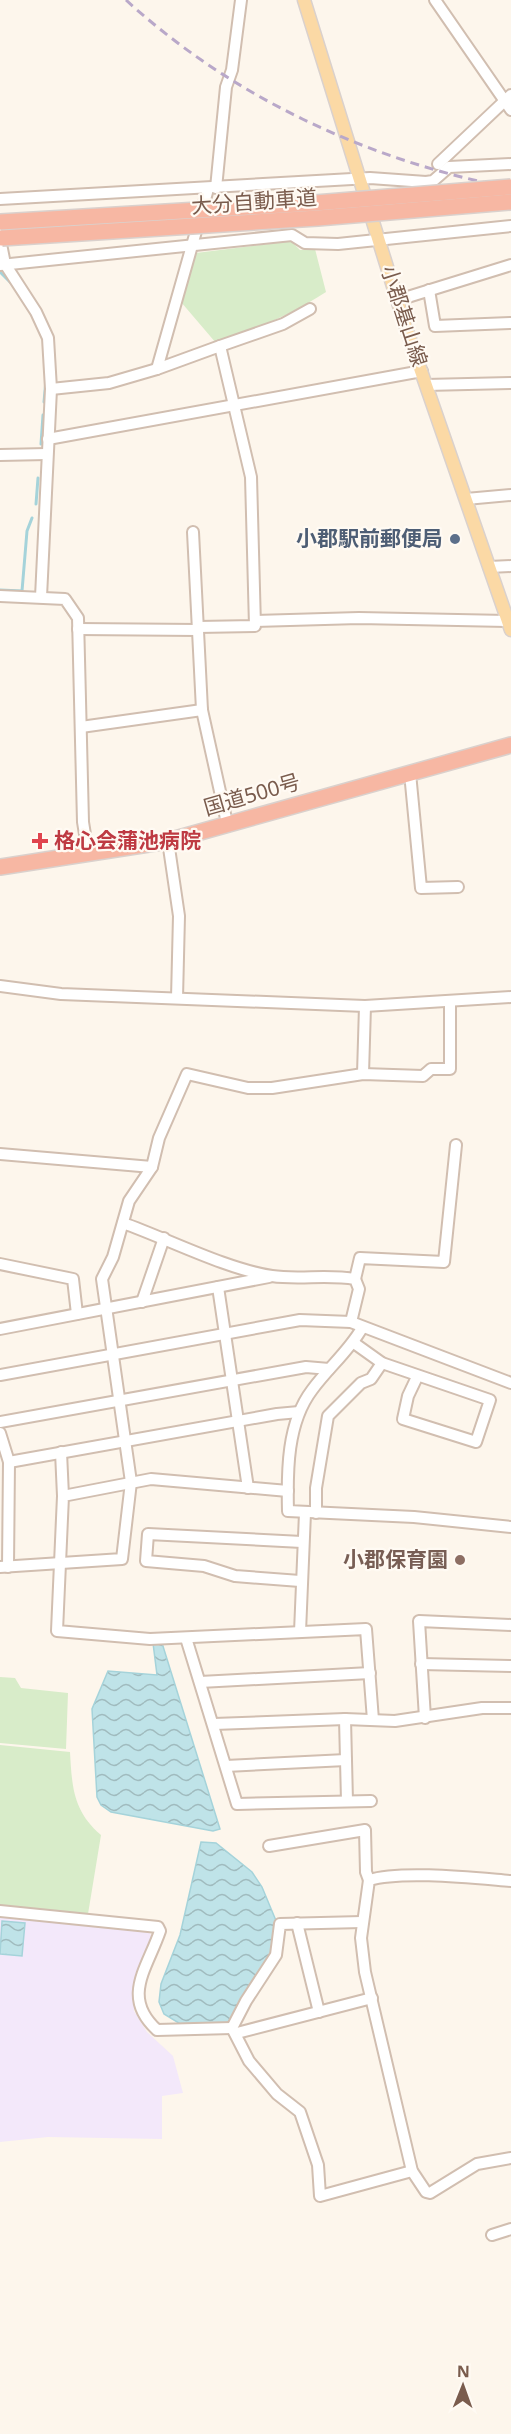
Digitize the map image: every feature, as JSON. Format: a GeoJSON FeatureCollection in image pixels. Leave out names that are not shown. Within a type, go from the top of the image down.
{"type":"FeatureCollection","features":[{"type":"Feature","properties":{"kind":"highway","name":"大分自動車道"},"geometry":{"type":"LineString","coordinates":[[0,222],[511,187]]}},
{"type":"Feature","properties":{"kind":"highway","name":"大分自動車道"},"geometry":{"type":"LineString","coordinates":[[0,238],[318,218],[511,202]]}},
{"type":"Feature","properties":{"kind":"highway","name":"国道500号"},"geometry":{"type":"LineString","coordinates":[[0,867],[168,841],[511,745]]}},
{"type":"Feature","properties":{"kind":"main road","name":"小郡基山線"},"geometry":{"type":"LineString","coordinates":[[304,0],[398,300],[509,626]]}},
{"type":"Feature","properties":{"kind":"street"},"geometry":{"type":"LineString","coordinates":[[157,369],[192,248],[212,189],[225,87],[232,70],[241,0]]}},
{"type":"Feature","properties":{"kind":"street"},"geometry":{"type":"LineString","coordinates":[[435,0],[509,102],[438,164]]}},
{"type":"Feature","properties":{"kind":"street"},"geometry":{"type":"LineString","coordinates":[[0,199],[360,179],[426,182],[432,181],[449,167],[511,164]]}},
{"type":"Feature","properties":{"kind":"street"},"geometry":{"type":"LineString","coordinates":[[2,264],[192,248],[292,235],[305,243],[369,242],[511,226]]}},
{"type":"Feature","properties":{"kind":"street"},"geometry":{"type":"LineString","coordinates":[[0,238],[2,264],[36,312],[48,338],[51,389],[41,597]]}},
{"type":"Feature","properties":{"kind":"street"},"geometry":{"type":"LineString","coordinates":[[398,300],[511,265]]}},
{"type":"Feature","properties":{"kind":"street"},"geometry":{"type":"LineString","coordinates":[[429,291],[435,326],[511,323]]}},
{"type":"Feature","properties":{"kind":"street"},"geometry":{"type":"LineString","coordinates":[[51,389],[101,385],[157,369],[283,324],[310,309]]}},
{"type":"Feature","properties":{"kind":"street"},"geometry":{"type":"LineString","coordinates":[[78,629],[198,629],[255,626],[251,477],[220,346]]}},
{"type":"Feature","properties":{"kind":"street"},"geometry":{"type":"LineString","coordinates":[[48,439],[422,371]]}},
{"type":"Feature","properties":{"kind":"street"},"geometry":{"type":"LineString","coordinates":[[426,385],[511,383]]}},
{"type":"Feature","properties":{"kind":"street"},"geometry":{"type":"LineString","coordinates":[[0,455],[47,454]]}},
{"type":"Feature","properties":{"kind":"street"},"geometry":{"type":"LineString","coordinates":[[466,499],[511,495]]}},
{"type":"Feature","properties":{"kind":"street"},"geometry":{"type":"LineString","coordinates":[[193,532],[202,710],[227,823]]}},
{"type":"Feature","properties":{"kind":"street"},"geometry":{"type":"LineString","coordinates":[[489,567],[511,566]]}},
{"type":"Feature","properties":{"kind":"street"},"geometry":{"type":"LineString","coordinates":[[0,596],[65,599],[78,618],[83,822],[88,853]]}},
{"type":"Feature","properties":{"kind":"street"},"geometry":{"type":"LineString","coordinates":[[255,621],[359,618],[509,626]]}},
{"type":"Feature","properties":{"kind":"street"},"geometry":{"type":"LineString","coordinates":[[81,726],[202,710]]}},
{"type":"Feature","properties":{"kind":"street"},"geometry":{"type":"LineString","coordinates":[[410,773],[421,888],[459,887]]}},
{"type":"Feature","properties":{"kind":"street"},"geometry":{"type":"LineString","coordinates":[[168,841],[178,916],[177,999]]}},
{"type":"Feature","properties":{"kind":"street"},"geometry":{"type":"LineString","coordinates":[[0,986],[61,994],[365,1006],[511,998]]}},
{"type":"Feature","properties":{"kind":"street"},"geometry":{"type":"LineString","coordinates":[[0,1433],[9,1462],[4,1567],[122,1559],[131,1482],[104,1309],[102,1279],[113,1257],[129,1201],[152,1167],[159,1138],[187,1074],[248,1088],[281,1087],[310,1080],[363,1074],[423,1076],[431,1069],[450,1069],[450,1003]]}},
{"type":"Feature","properties":{"kind":"street"},"geometry":{"type":"LineString","coordinates":[[363,1074],[365,1006]]}},
{"type":"Feature","properties":{"kind":"street"},"geometry":{"type":"LineString","coordinates":[[351,1322],[359,1289],[355,1279],[360,1258],[444,1262],[456,1145]]}},
{"type":"Feature","properties":{"kind":"street"},"geometry":{"type":"LineString","coordinates":[[0,1154],[152,1167]]}},
{"type":"Feature","properties":{"kind":"street"},"geometry":{"type":"LineString","coordinates":[[123,1223],[232,1264],[272,1276]]}},
{"type":"Feature","properties":{"kind":"street"},"geometry":{"type":"LineString","coordinates":[[142,1302],[164,1238]]}},
{"type":"Feature","properties":{"kind":"street"},"geometry":{"type":"LineString","coordinates":[[0,1264],[73,1279],[78,1314]]}},
{"type":"Feature","properties":{"kind":"street"},"geometry":{"type":"LineString","coordinates":[[0,1329],[272,1276],[333,1275],[355,1279]]}},
{"type":"Feature","properties":{"kind":"street"},"geometry":{"type":"LineString","coordinates":[[218,1287],[248,1488]]}},
{"type":"Feature","properties":{"kind":"street"},"geometry":{"type":"LineString","coordinates":[[0,1374],[300,1320],[351,1322],[511,1383]]}},
{"type":"Feature","properties":{"kind":"street"},"geometry":{"type":"LineString","coordinates":[[362,1328],[354,1342],[329,1369],[299,1413],[292,1443],[288,1511],[426,1518],[511,1527]]}},
{"type":"Feature","properties":{"kind":"street"},"geometry":{"type":"LineString","coordinates":[[354,1342],[382,1363],[489,1400],[476,1442],[403,1419],[408,1396],[417,1377]]}},
{"type":"Feature","properties":{"kind":"street"},"geometry":{"type":"LineString","coordinates":[[300,1632],[302,1542],[316,1488],[328,1416],[361,1383],[371,1379],[382,1363]]}},
{"type":"Feature","properties":{"kind":"street"},"geometry":{"type":"LineString","coordinates":[[0,1422],[306,1367],[329,1369]]}},
{"type":"Feature","properties":{"kind":"street"},"geometry":{"type":"LineString","coordinates":[[9,1462],[238,1421],[299,1413]]}},
{"type":"Feature","properties":{"kind":"street"},"geometry":{"type":"LineString","coordinates":[[61,1452],[62,1564],[57,1631],[150,1639],[367,1630],[373,1720]]}},
{"type":"Feature","properties":{"kind":"street"},"geometry":{"type":"LineString","coordinates":[[63,1496],[151,1479],[288,1491]]}},
{"type":"Feature","properties":{"kind":"street"},"geometry":{"type":"LineString","coordinates":[[300,1581],[235,1576],[204,1566],[146,1561],[148,1534],[302,1542]]}},
{"type":"Feature","properties":{"kind":"street"},"geometry":{"type":"LineString","coordinates":[[425,1718],[419,1621],[511,1625]]}},
{"type":"Feature","properties":{"kind":"street"},"geometry":{"type":"LineString","coordinates":[[186,1638],[237,1804],[371,1801]]}},
{"type":"Feature","properties":{"kind":"street"},"geometry":{"type":"LineString","coordinates":[[421,1664],[511,1665]]}},
{"type":"Feature","properties":{"kind":"street"},"geometry":{"type":"LineString","coordinates":[[200,1682],[370,1673]]}},
{"type":"Feature","properties":{"kind":"street"},"geometry":{"type":"LineString","coordinates":[[214,1724],[425,1718],[482,1708],[511,1708]]}},
{"type":"Feature","properties":{"kind":"street"},"geometry":{"type":"LineString","coordinates":[[345,1719],[347,1801]]}},
{"type":"Feature","properties":{"kind":"street"},"geometry":{"type":"LineString","coordinates":[[226,1766],[346,1760]]}},
{"type":"Feature","properties":{"kind":"street"},"geometry":{"type":"LineString","coordinates":[[269,1846],[364,1830],[366,1872],[369,1880],[362,1922],[362,1951],[412,2170],[426,2192],[429,2193],[477,2164],[511,2158]]}},
{"type":"Feature","properties":{"kind":"street"},"geometry":{"type":"LineString","coordinates":[[369,1880],[383,1876],[464,1877],[511,1881]]}},
{"type":"Feature","properties":{"kind":"street"},"geometry":{"type":"LineString","coordinates":[[0,1911],[158,1927],[160,1931],[142,1973],[138,2004],[145,2019],[157,2030],[235,2031],[372,1998]]}},
{"type":"Feature","properties":{"kind":"street"},"geometry":{"type":"LineString","coordinates":[[362,1922],[280,1924],[276,1955],[246,2001],[235,2031],[249,2061],[277,2094],[300,2112],[318,2165],[320,2196],[412,2170]]}},
{"type":"Feature","properties":{"kind":"street"},"geometry":{"type":"LineString","coordinates":[[297,1923],[319,2012]]}},
{"type":"Feature","properties":{"kind":"street"},"geometry":{"type":"LineString","coordinates":[[492,2235],[511,2229]]}},
{"type":"Feature","properties":{"kind":"shaded area"},"geometry":{"type":"Polygon","coordinates":[[[0,1915],[147,1930],[151,1935],[151,1944],[135,1980],[134,2011],[147,2032],[173,2056],[183,2093],[162,2096],[162,2139],[48,2137],[0,2142],[0,1915]]]}},
{"type":"Feature","properties":{"kind":"green space"},"geometry":{"type":"Polygon","coordinates":[[[291,241],[300,250],[315,249],[326,292],[273,321],[216,343],[181,302],[196,253],[291,241]]]}},
{"type":"Feature","properties":{"kind":"green space"},"geometry":{"type":"Polygon","coordinates":[[[0,1677],[15,1678],[21,1688],[68,1693],[66,1749],[0,1743],[0,1677]]]}},
{"type":"Feature","properties":{"kind":"green space"},"geometry":{"type":"Polygon","coordinates":[[[0,1745],[70,1752],[73,1787],[79,1807],[101,1835],[88,1914],[0,1906],[0,1745]]]}},
{"type":"Feature","properties":{"kind":"water"},"geometry":{"type":"Polygon","coordinates":[[[153,1643],[162,1643],[220,1829],[213,1831],[111,1812],[101,1805],[97,1797],[92,1709],[108,1671],[157,1675],[153,1643]]]}},
{"type":"Feature","properties":{"kind":"water"},"geometry":{"type":"Polygon","coordinates":[[[201,1842],[216,1843],[252,1872],[262,1887],[277,1923],[272,1954],[249,1987],[235,2019],[228,2023],[182,2025],[164,2014],[159,2002],[161,1984],[180,1935],[201,1842]]]}},
{"type":"Feature","properties":{"kind":"water"},"geometry":{"type":"Polygon","coordinates":[[[2,1921],[25,1923],[22,1956],[0,1954],[2,1921]]]}},
{"type":"Feature","properties":{"kind":"waterway"},"geometry":{"type":"LineString","coordinates":[[0,272],[11,283]]}},
{"type":"Feature","properties":{"kind":"waterway"},"geometry":{"type":"LineString","coordinates":[[44,402],[46,380]]}},
{"type":"Feature","properties":{"kind":"waterway"},"geometry":{"type":"LineString","coordinates":[[41,444],[43,415]]}},
{"type":"Feature","properties":{"kind":"waterway"},"geometry":{"type":"LineString","coordinates":[[36,504],[38,478]]}},
{"type":"Feature","properties":{"kind":"waterway"},"geometry":{"type":"LineString","coordinates":[[0,590],[22,591],[27,531],[32,518]]}},
{"type":"Feature","properties":{"kind":"railway"},"geometry":{"type":"LineString","coordinates":[[126,0],[167,35],[211,67],[306,121],[406,161],[511,188]]}},
{"type":"Feature","properties":{"kind":"place","name":"小郡駅前郵便局"},"geometry":{"type":"Point","coordinates":[455,539]}},
{"type":"Feature","properties":{"kind":"place","name":"格心会蒲池病院"},"geometry":{"type":"Point","coordinates":[40,841]}},
{"type":"Feature","properties":{"kind":"place","name":"小郡保育園"},"geometry":{"type":"Point","coordinates":[460,1560]}}]}
